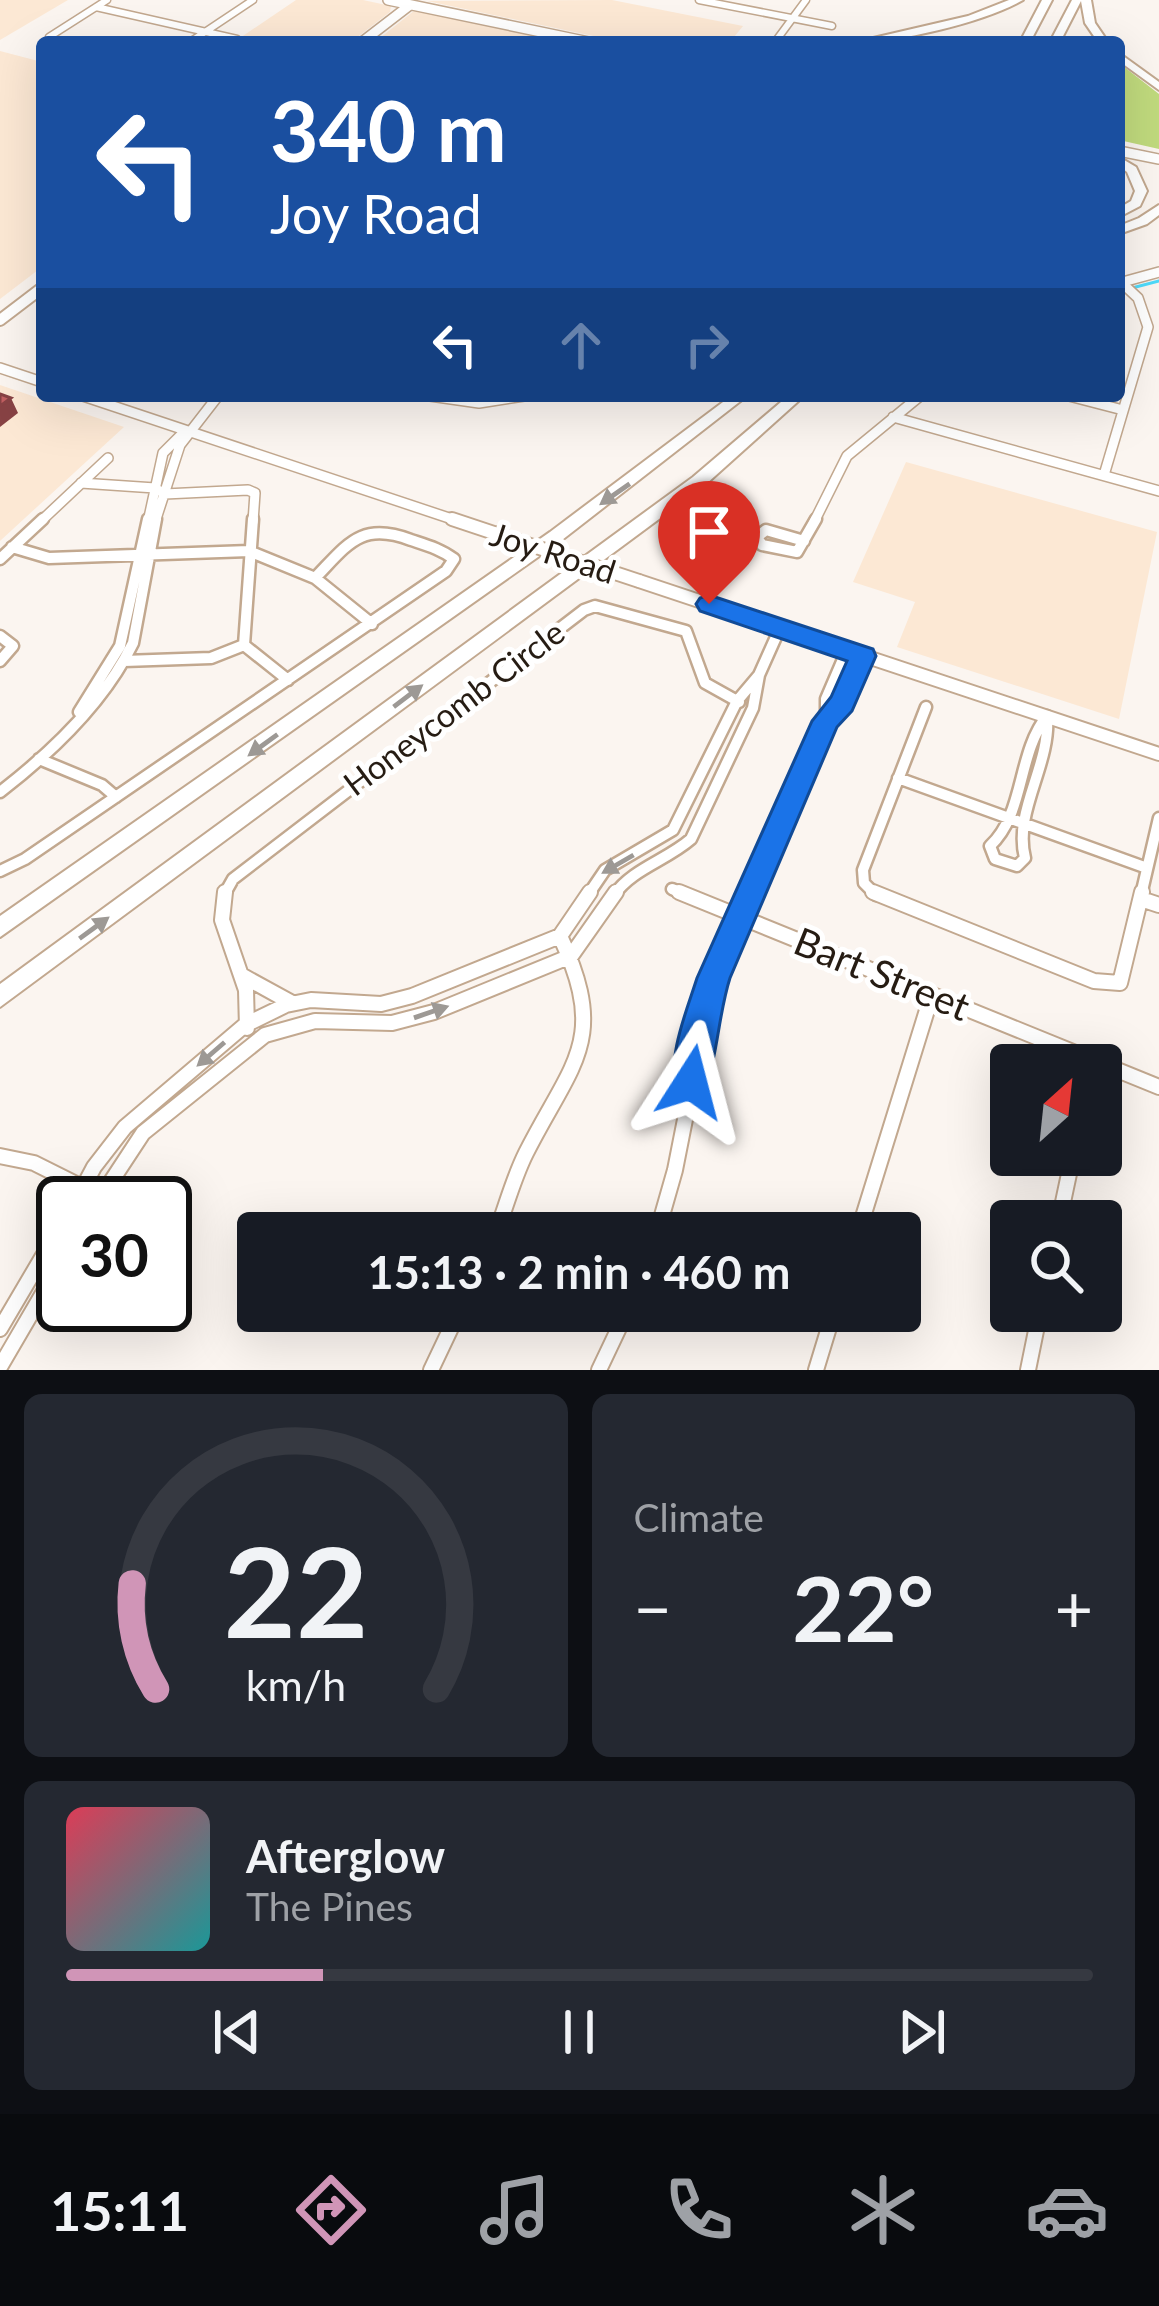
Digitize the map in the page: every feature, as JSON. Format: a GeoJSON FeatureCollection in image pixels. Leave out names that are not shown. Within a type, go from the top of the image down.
{"type":"FeatureCollection","features":[{"type":"Feature","properties":{"kind":"highway"},"geometry":{"type":"LineString","coordinates":[[888,36],[971,18],[1018,0]]}},
{"type":"Feature","properties":{"kind":"highway"},"geometry":{"type":"LineString","coordinates":[[1028,36],[1047,0]]}},
{"type":"Feature","properties":{"kind":"highway"},"geometry":{"type":"LineString","coordinates":[[1058,36],[1077,0]]}},
{"type":"Feature","properties":{"kind":"highway"},"geometry":{"type":"LineString","coordinates":[[1086,0],[1090,23],[1099,36]]}},
{"type":"Feature","properties":{"kind":"highway"},"geometry":{"type":"LineString","coordinates":[[1125,61],[1159,87]]}},
{"type":"Feature","properties":{"kind":"highway"},"geometry":{"type":"LineString","coordinates":[[1125,165],[1141,190],[1136,203],[1125,210]]}},
{"type":"Feature","properties":{"kind":"highway"},"geometry":{"type":"LineString","coordinates":[[1125,228],[1159,208]]}},
{"type":"Feature","properties":{"kind":"highway"},"geometry":{"type":"LineString","coordinates":[[688,440],[723,402]]}},
{"type":"Feature","properties":{"kind":"highway"},"geometry":{"type":"LineString","coordinates":[[0,928],[688,440],[733,402]]}},
{"type":"Feature","properties":{"kind":"highway"},"geometry":{"type":"LineString","coordinates":[[0,997],[699,481],[790,402]]}},
{"type":"Feature","properties":{"kind":"main road"},"geometry":{"type":"LineString","coordinates":[[388,0],[563,36]]}},
{"type":"Feature","properties":{"kind":"main road"},"geometry":{"type":"LineString","coordinates":[[370,36],[413,2]]}},
{"type":"Feature","properties":{"kind":"main road"},"geometry":{"type":"LineString","coordinates":[[1125,152],[1159,159]]}},
{"type":"Feature","properties":{"kind":"main road"},"geometry":{"type":"LineString","coordinates":[[0,320],[36,293]]}},
{"type":"Feature","properties":{"kind":"street"},"geometry":{"type":"LineString","coordinates":[[51,36],[107,0]]}},
{"type":"Feature","properties":{"kind":"street"},"geometry":{"type":"LineString","coordinates":[[199,36],[253,0]]}},
{"type":"Feature","properties":{"kind":"street"},"geometry":{"type":"LineString","coordinates":[[699,0],[832,26]]}},
{"type":"Feature","properties":{"kind":"street"},"geometry":{"type":"LineString","coordinates":[[780,36],[806,0]]}},
{"type":"Feature","properties":{"kind":"street"},"geometry":{"type":"LineString","coordinates":[[96,7],[223,36]]}},
{"type":"Feature","properties":{"kind":"street"},"geometry":{"type":"LineString","coordinates":[[1125,282],[1159,272]]}},
{"type":"Feature","properties":{"kind":"street"},"geometry":{"type":"LineString","coordinates":[[1104,475],[1148,327],[1138,298],[1125,287]]}},
{"type":"Feature","properties":{"kind":"street"},"geometry":{"type":"LineString","coordinates":[[0,368],[36,380]]}},
{"type":"Feature","properties":{"kind":"street","name":"Joy Road"},"geometry":{"type":"LineString","coordinates":[[101,402],[1159,754]]}},
{"type":"Feature","properties":{"kind":"street"},"geometry":{"type":"LineString","coordinates":[[0,792],[96,703],[120,661],[160,491],[186,430],[212,402]]}},
{"type":"Feature","properties":{"kind":"street"},"geometry":{"type":"LineString","coordinates":[[762,545],[758,536],[766,530],[804,541],[847,456],[912,402]]}},
{"type":"Feature","properties":{"kind":"street"},"geometry":{"type":"LineString","coordinates":[[1092,402],[1123,410]]}},
{"type":"Feature","properties":{"kind":"street"},"geometry":{"type":"LineString","coordinates":[[893,417],[1159,491]]}},
{"type":"Feature","properties":{"kind":"street"},"geometry":{"type":"LineString","coordinates":[[0,559],[108,458]]}},
{"type":"Feature","properties":{"kind":"street"},"geometry":{"type":"LineString","coordinates":[[81,483],[160,491],[252,490],[256,496],[244,645]]}},
{"type":"Feature","properties":{"kind":"street"},"geometry":{"type":"LineString","coordinates":[[0,871],[25,860],[372,624],[446,571],[454,560],[445,552],[369,529],[356,534],[315,578]]}},
{"type":"Feature","properties":{"kind":"street"},"geometry":{"type":"LineString","coordinates":[[12,547],[49,558],[250,551],[315,578],[372,624]]}},
{"type":"Feature","properties":{"kind":"street","name":"Honeycomb Circle"},"geometry":{"type":"LineString","coordinates":[[244,1025],[246,994],[218,916],[222,896],[233,879],[587,608],[686,631],[705,683],[752,708]]}},
{"type":"Feature","properties":{"kind":"street"},"geometry":{"type":"LineString","coordinates":[[112,1176],[154,1122],[284,1027],[315,1021],[362,1025],[434,1012],[571,956],[624,880],[684,848],[752,708],[759,675],[780,628]]}},
{"type":"Feature","properties":{"kind":"street"},"geometry":{"type":"LineString","coordinates":[[0,636],[13,643],[0,661]]}},
{"type":"Feature","properties":{"kind":"street"},"geometry":{"type":"LineString","coordinates":[[120,661],[211,658],[244,645]]}},
{"type":"Feature","properties":{"kind":"street"},"geometry":{"type":"LineString","coordinates":[[244,645],[288,680]]}},
{"type":"Feature","properties":{"kind":"street"},"geometry":{"type":"LineString","coordinates":[[826,721],[826,698],[847,650]]}},
{"type":"Feature","properties":{"kind":"street"},"geometry":{"type":"LineString","coordinates":[[663,1212],[680,1158],[700,1020],[826,721],[842,704],[863,656]]}},
{"type":"Feature","properties":{"kind":"street"},"geometry":{"type":"LineString","coordinates":[[238,973],[264,992],[293,1003],[366,1004],[412,996],[560,936],[605,870],[669,835],[737,701],[759,675]]}},
{"type":"Feature","properties":{"kind":"street"},"geometry":{"type":"LineString","coordinates":[[926,707],[863,869],[864,883],[877,896],[1120,983],[1159,818]]}},
{"type":"Feature","properties":{"kind":"street"},"geometry":{"type":"LineString","coordinates":[[1047,716],[1049,739],[1020,838],[1025,858],[1017,866],[1003,865],[993,858],[990,846],[1003,834],[1033,733],[1047,716]]}},
{"type":"Feature","properties":{"kind":"street"},"geometry":{"type":"LineString","coordinates":[[39,759],[102,785],[116,797]]}},
{"type":"Feature","properties":{"kind":"street"},"geometry":{"type":"LineString","coordinates":[[1023,768],[1039,773]]}},
{"type":"Feature","properties":{"kind":"street"},"geometry":{"type":"LineString","coordinates":[[702,769],[719,777]]}},
{"type":"Feature","properties":{"kind":"street"},"geometry":{"type":"LineString","coordinates":[[898,778],[1147,868]]}},
{"type":"Feature","properties":{"kind":"street"},"geometry":{"type":"LineString","coordinates":[[669,835],[684,848]]}},
{"type":"Feature","properties":{"kind":"street"},"geometry":{"type":"LineString","coordinates":[[590,889],[608,898]]}},
{"type":"Feature","properties":{"kind":"street","name":"Bart Street"},"geometry":{"type":"LineString","coordinates":[[673,890],[1049,1044]]}},
{"type":"Feature","properties":{"kind":"street"},"geometry":{"type":"LineString","coordinates":[[1141,899],[1159,905]]}},
{"type":"Feature","properties":{"kind":"street"},"geometry":{"type":"LineString","coordinates":[[504,1212],[524,1157],[560,1098],[586,1039],[588,1014],[560,936]]}},
{"type":"Feature","properties":{"kind":"street"},"geometry":{"type":"LineString","coordinates":[[865,1212],[932,994]]}},
{"type":"Feature","properties":{"kind":"street"},"geometry":{"type":"LineString","coordinates":[[90,1176],[105,1151],[144,1108],[244,1025],[293,1003]]}},
{"type":"Feature","properties":{"kind":"street"},"geometry":{"type":"LineString","coordinates":[[362,1025],[366,1004]]}},
{"type":"Feature","properties":{"kind":"street"},"geometry":{"type":"LineString","coordinates":[[244,1025],[259,1041]]}},
{"type":"Feature","properties":{"kind":"street","name":"Bart Street"},"geometry":{"type":"LineString","coordinates":[[1122,1074],[1159,1087]]}},
{"type":"Feature","properties":{"kind":"street"},"geometry":{"type":"LineString","coordinates":[[144,1108],[154,1122]]}},
{"type":"Feature","properties":{"kind":"street"},"geometry":{"type":"LineString","coordinates":[[0,1156],[34,1163],[61,1176]]}},
{"type":"Feature","properties":{"kind":"street"},"geometry":{"type":"LineString","coordinates":[[0,1329],[35,1285]]}},
{"type":"Feature","properties":{"kind":"street"},"geometry":{"type":"LineString","coordinates":[[0,1367],[35,1285]]}},
{"type":"Feature","properties":{"kind":"street"},"geometry":{"type":"LineString","coordinates":[[431,1370],[449,1332]]}},
{"type":"Feature","properties":{"kind":"street"},"geometry":{"type":"LineString","coordinates":[[599,1370],[616,1332]]}},
{"type":"Feature","properties":{"kind":"street"},"geometry":{"type":"LineString","coordinates":[[816,1370],[828,1332]]}},
{"type":"Feature","properties":{"kind":"street"},"geometry":{"type":"LineString","coordinates":[[1028,1370],[1036,1332]]}},
{"type":"Feature","properties":{"kind":"shaded area"},"geometry":{"type":"Polygon","coordinates":[[[0,0],[68,0],[0,40],[0,0]]]}},
{"type":"Feature","properties":{"kind":"shaded area"},"geometry":{"type":"Polygon","coordinates":[[[296,0],[363,0],[391,6],[390,12],[359,36],[243,36],[296,0]]]}},
{"type":"Feature","properties":{"kind":"shaded area"},"geometry":{"type":"Polygon","coordinates":[[[612,0],[743,26],[735,36],[593,36],[427,1],[612,0]]]}},
{"type":"Feature","properties":{"kind":"shaded area"},"geometry":{"type":"Polygon","coordinates":[[[415,10],[536,36],[382,36],[415,10]]]}},
{"type":"Feature","properties":{"kind":"shaded area"},"geometry":{"type":"Polygon","coordinates":[[[0,51],[36,60],[36,272],[0,299],[0,51]]]}},
{"type":"Feature","properties":{"kind":"shaded area"},"geometry":{"type":"Polygon","coordinates":[[[0,385],[36,397],[36,402],[50,402],[124,427],[0,541],[0,385]]]}},
{"type":"Feature","properties":{"kind":"shaded area"},"geometry":{"type":"Polygon","coordinates":[[[906,462],[1157,532],[1119,719],[897,647],[915,602],[853,582],[906,462]]]}},
{"type":"Feature","properties":{"kind":"green space"},"geometry":{"type":"Polygon","coordinates":[[[1125,68],[1159,94],[1159,149],[1125,141],[1125,68]]]}},
{"type":"Feature","properties":{"kind":"waterway"},"geometry":{"type":"LineString","coordinates":[[1132,288],[1159,281]]}},
{"type":"Feature","properties":{"kind":"route"},"geometry":{"type":"LineString","coordinates":[[691,1082],[700,1020],[713,978],[826,721],[842,704],[863,656],[709,604]]}}]}
